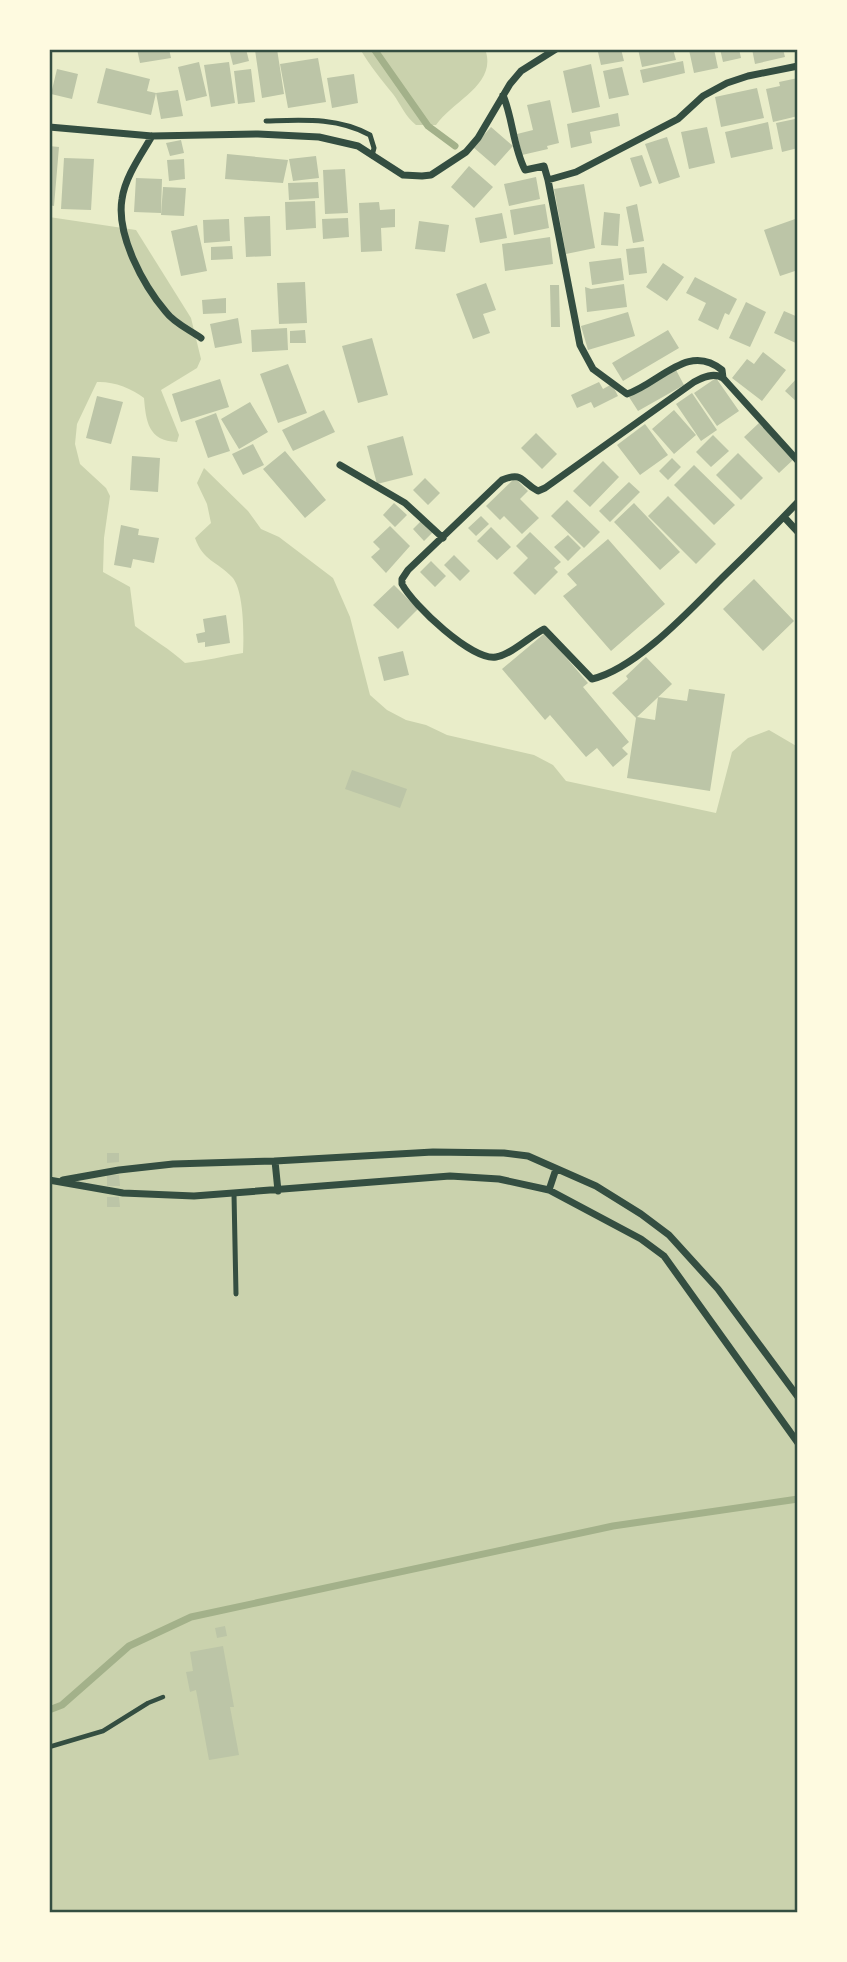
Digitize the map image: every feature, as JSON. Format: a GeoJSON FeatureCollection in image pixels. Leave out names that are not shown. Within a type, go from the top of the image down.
{"type":"FeatureCollection","features":[{"type":"Feature","properties":{"kind":"street"},"geometry":{"type":"LineString","coordinates":[[49,127],[152,136],[319,136],[358,146],[403,175],[431,175],[466,152],[521,71],[556,49]]}},
{"type":"Feature","properties":{"kind":"street"},"geometry":{"type":"LineString","coordinates":[[548,180],[576,172],[678,119],[703,96],[727,83],[798,66]]}},
{"type":"Feature","properties":{"kind":"street"},"geometry":{"type":"LineString","coordinates":[[503,95],[525,170],[544,166],[580,345],[593,369],[627,394],[691,360],[707,360],[718,366],[724,374],[723,378]]}},
{"type":"Feature","properties":{"kind":"street"},"geometry":{"type":"LineString","coordinates":[[152,136],[131,173],[122,196],[120,216],[123,233],[149,288],[167,314],[201,338]]}},
{"type":"Feature","properties":{"kind":"street"},"geometry":{"type":"LineString","coordinates":[[798,461],[723,378],[708,376],[694,382],[545,488],[538,491],[533,489],[520,477],[513,476],[502,481],[408,570],[402,584],[453,637],[474,651],[493,657],[503,655],[544,629],[592,679],[605,676],[628,662],[677,622],[798,502]]}},
{"type":"Feature","properties":{"kind":"street"},"geometry":{"type":"LineString","coordinates":[[340,465],[405,503],[443,538]]}},
{"type":"Feature","properties":{"kind":"street"},"geometry":{"type":"LineString","coordinates":[[784,517],[798,532]]}},
{"type":"Feature","properties":{"kind":"street"},"geometry":{"type":"LineString","coordinates":[[58,1181],[173,1164],[433,1152],[527,1156],[596,1186],[669,1235],[718,1289],[798,1397]]}},
{"type":"Feature","properties":{"kind":"street"},"geometry":{"type":"LineString","coordinates":[[275,1161],[278,1191]]}},
{"type":"Feature","properties":{"kind":"street"},"geometry":{"type":"LineString","coordinates":[[549,1190],[556,1169]]}},
{"type":"Feature","properties":{"kind":"street"},"geometry":{"type":"LineString","coordinates":[[49,1180],[122,1193],[194,1196],[450,1176],[499,1179],[549,1190],[641,1239],[664,1256],[798,1443]]}},
{"type":"Feature","properties":{"kind":"lane"},"geometry":{"type":"LineString","coordinates":[[267,121],[319,119],[361,130],[370,135],[374,148],[372,156]]}},
{"type":"Feature","properties":{"kind":"lane"},"geometry":{"type":"LineString","coordinates":[[234,1194],[236,1294]]}},
{"type":"Feature","properties":{"kind":"path"},"geometry":{"type":"LineString","coordinates":[[49,1747],[103,1731],[148,1703],[163,1697]]}},
{"type":"Feature","properties":{"kind":"green space"},"geometry":{"type":"Polygon","coordinates":[[[360,49],[485,49],[487,61],[480,82],[436,125],[416,125],[360,49]]]}},
{"type":"Feature","properties":{"kind":"green space"},"geometry":{"type":"Polygon","coordinates":[[[49,217],[136,230],[191,318],[201,359],[197,368],[161,390],[179,435],[177,442],[167,441],[154,434],[148,422],[144,398],[122,386],[97,382],[77,424],[75,444],[80,464],[106,488],[110,496],[104,538],[103,572],[130,587],[135,626],[185,663],[243,653],[242,613],[236,583],[202,552],[195,538],[211,523],[207,504],[197,483],[204,468],[248,511],[261,529],[279,537],[333,578],[350,617],[370,695],[387,710],[406,720],[426,725],[447,735],[534,755],[553,765],[566,781],[716,813],[732,752],[748,738],[769,730],[798,747],[798,1913],[49,1913],[49,217]]]}},
{"type":"Feature","properties":{"kind":"building"},"geometry":{"type":"Polygon","coordinates":[[[137,49],[169,49],[171,58],[140,63],[137,49]]]}},
{"type":"Feature","properties":{"kind":"building"},"geometry":{"type":"Polygon","coordinates":[[[229,49],[246,49],[249,61],[233,65],[229,49]]]}},
{"type":"Feature","properties":{"kind":"building"},"geometry":{"type":"Polygon","coordinates":[[[277,49],[284,94],[262,98],[255,50],[277,49]]]}},
{"type":"Feature","properties":{"kind":"building"},"geometry":{"type":"Polygon","coordinates":[[[621,49],[624,61],[601,65],[598,52],[621,49]]]}},
{"type":"Feature","properties":{"kind":"building"},"geometry":{"type":"Polygon","coordinates":[[[638,49],[673,49],[676,60],[642,67],[638,49]]]}},
{"type":"Feature","properties":{"kind":"building"},"geometry":{"type":"Polygon","coordinates":[[[714,49],[718,68],[694,73],[689,50],[714,49]]]}},
{"type":"Feature","properties":{"kind":"building"},"geometry":{"type":"Polygon","coordinates":[[[720,49],[739,49],[741,58],[723,62],[720,49]]]}},
{"type":"Feature","properties":{"kind":"building"},"geometry":{"type":"Polygon","coordinates":[[[752,49],[783,49],[785,57],[755,64],[752,49]]]}},
{"type":"Feature","properties":{"kind":"building"},"geometry":{"type":"Polygon","coordinates":[[[318,58],[326,102],[288,108],[280,64],[318,58]]]}},
{"type":"Feature","properties":{"kind":"building"},"geometry":{"type":"Polygon","coordinates":[[[683,61],[685,73],[643,83],[640,70],[683,61]]]}},
{"type":"Feature","properties":{"kind":"building"},"geometry":{"type":"Polygon","coordinates":[[[199,62],[207,96],[186,101],[178,67],[199,62]]]}},
{"type":"Feature","properties":{"kind":"building"},"geometry":{"type":"Polygon","coordinates":[[[229,62],[235,103],[211,107],[204,65],[229,62]]]}},
{"type":"Feature","properties":{"kind":"building"},"geometry":{"type":"Polygon","coordinates":[[[591,64],[600,107],[572,113],[563,71],[591,64]]]}},
{"type":"Feature","properties":{"kind":"building"},"geometry":{"type":"Polygon","coordinates":[[[622,67],[629,95],[609,99],[603,71],[622,67]]]}},
{"type":"Feature","properties":{"kind":"building"},"geometry":{"type":"Polygon","coordinates":[[[106,68],[150,79],[147,91],[156,93],[151,115],[97,103],[106,68]]]}},
{"type":"Feature","properties":{"kind":"building"},"geometry":{"type":"Polygon","coordinates":[[[57,69],[78,74],[72,99],[51,94],[57,69]]]}},
{"type":"Feature","properties":{"kind":"building"},"geometry":{"type":"Polygon","coordinates":[[[251,69],[255,102],[238,104],[234,71],[251,69]]]}},
{"type":"Feature","properties":{"kind":"building"},"geometry":{"type":"Polygon","coordinates":[[[354,74],[358,103],[332,108],[327,78],[354,74]]]}},
{"type":"Feature","properties":{"kind":"building"},"geometry":{"type":"Polygon","coordinates":[[[798,78],[798,98],[795,99],[798,116],[773,122],[766,89],[780,86],[779,82],[798,78]]]}},
{"type":"Feature","properties":{"kind":"building"},"geometry":{"type":"Polygon","coordinates":[[[757,88],[764,118],[721,127],[715,97],[757,88]]]}},
{"type":"Feature","properties":{"kind":"building"},"geometry":{"type":"Polygon","coordinates":[[[178,90],[183,116],[161,119],[156,93],[178,90]]]}},
{"type":"Feature","properties":{"kind":"building"},"geometry":{"type":"Polygon","coordinates":[[[550,100],[559,143],[547,146],[548,149],[522,155],[517,134],[533,130],[527,105],[550,100]]]}},
{"type":"Feature","properties":{"kind":"building"},"geometry":{"type":"Polygon","coordinates":[[[618,113],[620,126],[590,132],[592,143],[571,148],[567,124],[618,113]]]}},
{"type":"Feature","properties":{"kind":"building"},"geometry":{"type":"Polygon","coordinates":[[[795,119],[798,148],[782,152],[776,123],[795,119]]]}},
{"type":"Feature","properties":{"kind":"building"},"geometry":{"type":"Polygon","coordinates":[[[768,122],[773,149],[731,158],[725,132],[768,122]]]}},
{"type":"Feature","properties":{"kind":"building"},"geometry":{"type":"Polygon","coordinates":[[[491,127],[513,146],[495,166],[473,147],[491,127]]]}},
{"type":"Feature","properties":{"kind":"building"},"geometry":{"type":"Polygon","coordinates":[[[707,127],[715,163],[689,169],[681,132],[707,127]]]}},
{"type":"Feature","properties":{"kind":"building"},"geometry":{"type":"Polygon","coordinates":[[[667,137],[680,177],[659,184],[645,144],[667,137]]]}},
{"type":"Feature","properties":{"kind":"building"},"geometry":{"type":"Polygon","coordinates":[[[181,140],[184,153],[170,156],[166,143],[181,140]]]}},
{"type":"Feature","properties":{"kind":"building"},"geometry":{"type":"Polygon","coordinates":[[[49,146],[59,147],[54,206],[49,205],[49,146]]]}},
{"type":"Feature","properties":{"kind":"building"},"geometry":{"type":"Polygon","coordinates":[[[227,154],[288,160],[283,183],[225,179],[227,154]]]}},
{"type":"Feature","properties":{"kind":"building"},"geometry":{"type":"Polygon","coordinates":[[[642,155],[652,183],[640,187],[630,158],[642,155]]]}},
{"type":"Feature","properties":{"kind":"building"},"geometry":{"type":"Polygon","coordinates":[[[316,156],[319,178],[293,181],[289,159],[316,156]]]}},
{"type":"Feature","properties":{"kind":"building"},"geometry":{"type":"Polygon","coordinates":[[[64,158],[94,159],[91,210],[61,209],[64,158]]]}},
{"type":"Feature","properties":{"kind":"building"},"geometry":{"type":"Polygon","coordinates":[[[184,159],[185,179],[169,181],[167,160],[184,159]]]}},
{"type":"Feature","properties":{"kind":"building"},"geometry":{"type":"Polygon","coordinates":[[[469,166],[493,187],[474,208],[451,187],[469,166]]]}},
{"type":"Feature","properties":{"kind":"building"},"geometry":{"type":"Polygon","coordinates":[[[345,169],[348,213],[325,214],[323,170],[345,169]]]}},
{"type":"Feature","properties":{"kind":"building"},"geometry":{"type":"Polygon","coordinates":[[[536,177],[540,199],[509,206],[504,184],[536,177]]]}},
{"type":"Feature","properties":{"kind":"building"},"geometry":{"type":"Polygon","coordinates":[[[136,178],[162,179],[161,213],[134,212],[136,178]]]}},
{"type":"Feature","properties":{"kind":"building"},"geometry":{"type":"Polygon","coordinates":[[[318,182],[319,198],[289,200],[288,183],[318,182]]]}},
{"type":"Feature","properties":{"kind":"building"},"geometry":{"type":"Polygon","coordinates":[[[584,184],[595,248],[566,254],[554,189],[584,184]]]}},
{"type":"Feature","properties":{"kind":"building"},"geometry":{"type":"Polygon","coordinates":[[[163,187],[186,188],[184,216],[161,215],[163,187]]]}},
{"type":"Feature","properties":{"kind":"building"},"geometry":{"type":"Polygon","coordinates":[[[315,201],[316,228],[286,230],[285,202],[315,201]]]}},
{"type":"Feature","properties":{"kind":"building"},"geometry":{"type":"Polygon","coordinates":[[[379,202],[380,210],[395,209],[395,227],[381,228],[382,251],[361,252],[359,203],[379,202]]]}},
{"type":"Feature","properties":{"kind":"building"},"geometry":{"type":"Polygon","coordinates":[[[545,204],[549,228],[514,235],[510,210],[545,204]]]}},
{"type":"Feature","properties":{"kind":"building"},"geometry":{"type":"Polygon","coordinates":[[[637,204],[644,241],[633,243],[626,207],[637,204]]]}},
{"type":"Feature","properties":{"kind":"building"},"geometry":{"type":"Polygon","coordinates":[[[604,212],[620,214],[618,246],[601,245],[604,212]]]}},
{"type":"Feature","properties":{"kind":"building"},"geometry":{"type":"Polygon","coordinates":[[[502,213],[507,238],[480,243],[475,218],[502,213]]]}},
{"type":"Feature","properties":{"kind":"building"},"geometry":{"type":"Polygon","coordinates":[[[270,216],[271,256],[246,257],[244,217],[270,216]]]}},
{"type":"Feature","properties":{"kind":"building"},"geometry":{"type":"Polygon","coordinates":[[[348,218],[349,237],[323,239],[322,219],[348,218]]]}},
{"type":"Feature","properties":{"kind":"building"},"geometry":{"type":"Polygon","coordinates":[[[798,218],[798,270],[780,276],[764,230],[798,218]]]}},
{"type":"Feature","properties":{"kind":"building"},"geometry":{"type":"Polygon","coordinates":[[[229,219],[230,241],[204,243],[203,220],[229,219]]]}},
{"type":"Feature","properties":{"kind":"building"},"geometry":{"type":"Polygon","coordinates":[[[419,221],[449,225],[445,252],[415,249],[419,221]]]}},
{"type":"Feature","properties":{"kind":"building"},"geometry":{"type":"Polygon","coordinates":[[[197,225],[207,271],[181,276],[171,231],[197,225]]]}},
{"type":"Feature","properties":{"kind":"building"},"geometry":{"type":"Polygon","coordinates":[[[550,237],[553,264],[505,271],[502,244],[550,237]]]}},
{"type":"Feature","properties":{"kind":"building"},"geometry":{"type":"Polygon","coordinates":[[[232,246],[233,259],[211,260],[211,247],[232,246]]]}},
{"type":"Feature","properties":{"kind":"building"},"geometry":{"type":"Polygon","coordinates":[[[644,247],[647,273],[629,275],[626,249],[644,247]]]}},
{"type":"Feature","properties":{"kind":"building"},"geometry":{"type":"Polygon","coordinates":[[[621,258],[624,280],[592,285],[589,262],[621,258]]]}},
{"type":"Feature","properties":{"kind":"building"},"geometry":{"type":"Polygon","coordinates":[[[663,263],[684,277],[667,301],[646,287],[663,263]]]}},
{"type":"Feature","properties":{"kind":"building"},"geometry":{"type":"Polygon","coordinates":[[[695,277],[737,299],[729,315],[725,313],[718,330],[698,320],[706,303],[686,293],[695,277]]]}},
{"type":"Feature","properties":{"kind":"building"},"geometry":{"type":"Polygon","coordinates":[[[305,282],[307,323],[279,324],[277,283],[305,282]]]}},
{"type":"Feature","properties":{"kind":"building"},"geometry":{"type":"Polygon","coordinates":[[[486,283],[496,310],[483,314],[490,333],[473,339],[456,294],[486,283]]]}},
{"type":"Feature","properties":{"kind":"building"},"geometry":{"type":"Polygon","coordinates":[[[624,284],[627,307],[587,312],[585,287],[591,289],[624,284]]]}},
{"type":"Feature","properties":{"kind":"building"},"geometry":{"type":"Polygon","coordinates":[[[550,285],[559,285],[560,327],[551,327],[550,285]]]}},
{"type":"Feature","properties":{"kind":"building"},"geometry":{"type":"Polygon","coordinates":[[[226,298],[226,313],[203,314],[202,300],[226,298]]]}},
{"type":"Feature","properties":{"kind":"building"},"geometry":{"type":"Polygon","coordinates":[[[746,302],[766,312],[750,347],[729,338],[746,302]]]}},
{"type":"Feature","properties":{"kind":"building"},"geometry":{"type":"Polygon","coordinates":[[[784,311],[798,317],[798,344],[774,333],[784,311]]]}},
{"type":"Feature","properties":{"kind":"building"},"geometry":{"type":"Polygon","coordinates":[[[628,312],[635,336],[588,350],[581,326],[628,312]]]}},
{"type":"Feature","properties":{"kind":"building"},"geometry":{"type":"Polygon","coordinates":[[[238,318],[242,343],[215,348],[210,324],[238,318]]]}},
{"type":"Feature","properties":{"kind":"building"},"geometry":{"type":"Polygon","coordinates":[[[287,328],[288,350],[252,352],[251,330],[287,328]]]}},
{"type":"Feature","properties":{"kind":"building"},"geometry":{"type":"Polygon","coordinates":[[[305,330],[306,343],[290,343],[290,331],[305,330]]]}},
{"type":"Feature","properties":{"kind":"building"},"geometry":{"type":"Polygon","coordinates":[[[668,330],[679,348],[623,381],[612,363],[668,330]]]}},
{"type":"Feature","properties":{"kind":"building"},"geometry":{"type":"Polygon","coordinates":[[[372,338],[388,395],[358,403],[342,346],[372,338]]]}},
{"type":"Feature","properties":{"kind":"building"},"geometry":{"type":"Polygon","coordinates":[[[763,352],[786,370],[762,401],[732,378],[747,359],[754,364],[763,352]]]}},
{"type":"Feature","properties":{"kind":"building"},"geometry":{"type":"Polygon","coordinates":[[[288,364],[307,413],[278,423],[260,374],[288,364]]]}},
{"type":"Feature","properties":{"kind":"building"},"geometry":{"type":"Polygon","coordinates":[[[676,370],[684,385],[638,411],[629,397],[676,370]]]}},
{"type":"Feature","properties":{"kind":"building"},"geometry":{"type":"Polygon","coordinates":[[[798,377],[798,403],[785,391],[798,377]]]}},
{"type":"Feature","properties":{"kind":"building"},"geometry":{"type":"Polygon","coordinates":[[[716,378],[739,411],[717,426],[694,393],[716,378]]]}},
{"type":"Feature","properties":{"kind":"building"},"geometry":{"type":"Polygon","coordinates":[[[220,379],[229,407],[181,422],[172,394],[220,379]]]}},
{"type":"Feature","properties":{"kind":"building"},"geometry":{"type":"Polygon","coordinates":[[[599,382],[603,389],[612,384],[618,396],[594,408],[591,402],[577,408],[571,395],[599,382]]]}},
{"type":"Feature","properties":{"kind":"building"},"geometry":{"type":"Polygon","coordinates":[[[692,393],[717,430],[701,441],[676,404],[692,393]]]}},
{"type":"Feature","properties":{"kind":"building"},"geometry":{"type":"Polygon","coordinates":[[[97,396],[123,402],[111,444],[86,438],[97,396]]]}},
{"type":"Feature","properties":{"kind":"building"},"geometry":{"type":"Polygon","coordinates":[[[250,402],[268,432],[239,449],[221,419],[250,402]]]}},
{"type":"Feature","properties":{"kind":"building"},"geometry":{"type":"Polygon","coordinates":[[[324,410],[335,432],[293,451],[282,430],[324,410]]]}},
{"type":"Feature","properties":{"kind":"building"},"geometry":{"type":"Polygon","coordinates":[[[674,410],[696,435],[674,454],[652,429],[674,410]]]}},
{"type":"Feature","properties":{"kind":"building"},"geometry":{"type":"Polygon","coordinates":[[[216,413],[230,451],[208,458],[195,421],[216,413]]]}},
{"type":"Feature","properties":{"kind":"building"},"geometry":{"type":"Polygon","coordinates":[[[759,423],[795,458],[779,473],[744,437],[759,423]]]}},
{"type":"Feature","properties":{"kind":"building"},"geometry":{"type":"Polygon","coordinates":[[[645,424],[668,455],[640,475],[617,445],[645,424]]]}},
{"type":"Feature","properties":{"kind":"building"},"geometry":{"type":"Polygon","coordinates":[[[536,433],[557,454],[542,469],[521,448],[536,433]]]}},
{"type":"Feature","properties":{"kind":"building"},"geometry":{"type":"Polygon","coordinates":[[[713,435],[729,451],[711,467],[696,452],[713,435]]]}},
{"type":"Feature","properties":{"kind":"building"},"geometry":{"type":"Polygon","coordinates":[[[403,436],[413,475],[377,484],[367,446],[403,436]]]}},
{"type":"Feature","properties":{"kind":"building"},"geometry":{"type":"Polygon","coordinates":[[[253,444],[264,465],[243,475],[232,454],[253,444]]]}},
{"type":"Feature","properties":{"kind":"building"},"geometry":{"type":"Polygon","coordinates":[[[285,451],[326,500],[305,518],[263,469],[285,451]]]}},
{"type":"Feature","properties":{"kind":"building"},"geometry":{"type":"Polygon","coordinates":[[[738,453],[763,478],[741,500],[716,475],[738,453]]]}},
{"type":"Feature","properties":{"kind":"building"},"geometry":{"type":"Polygon","coordinates":[[[132,456],[160,458],[158,492],[130,490],[132,456]]]}},
{"type":"Feature","properties":{"kind":"building"},"geometry":{"type":"Polygon","coordinates":[[[672,458],[681,467],[668,480],[659,471],[672,458]]]}},
{"type":"Feature","properties":{"kind":"building"},"geometry":{"type":"Polygon","coordinates":[[[603,461],[619,477],[590,507],[573,491],[603,461]]]}},
{"type":"Feature","properties":{"kind":"building"},"geometry":{"type":"Polygon","coordinates":[[[694,465],[735,505],[714,525],[674,485],[694,465]]]}},
{"type":"Feature","properties":{"kind":"building"},"geometry":{"type":"Polygon","coordinates":[[[425,478],[440,493],[428,505],[413,490],[425,478]]]}},
{"type":"Feature","properties":{"kind":"building"},"geometry":{"type":"Polygon","coordinates":[[[515,478],[528,491],[520,499],[539,518],[522,534],[504,516],[500,520],[486,506],[515,478]]]}},
{"type":"Feature","properties":{"kind":"building"},"geometry":{"type":"Polygon","coordinates":[[[629,482],[640,492],[610,522],[599,511],[629,482]]]}},
{"type":"Feature","properties":{"kind":"building"},"geometry":{"type":"Polygon","coordinates":[[[668,496],[716,544],[696,564],[648,516],[668,496]]]}},
{"type":"Feature","properties":{"kind":"building"},"geometry":{"type":"Polygon","coordinates":[[[567,500],[600,532],[584,548],[551,516],[567,500]]]}},
{"type":"Feature","properties":{"kind":"building"},"geometry":{"type":"Polygon","coordinates":[[[394,503],[407,515],[395,527],[383,515],[394,503]]]}},
{"type":"Feature","properties":{"kind":"building"},"geometry":{"type":"Polygon","coordinates":[[[634,503],[680,552],[660,570],[614,522],[634,503]]]}},
{"type":"Feature","properties":{"kind":"building"},"geometry":{"type":"Polygon","coordinates":[[[481,516],[489,524],[476,536],[468,528],[481,516]]]}},
{"type":"Feature","properties":{"kind":"building"},"geometry":{"type":"Polygon","coordinates":[[[422,520],[433,532],[424,541],[413,529],[422,520]]]}},
{"type":"Feature","properties":{"kind":"building"},"geometry":{"type":"Polygon","coordinates":[[[121,525],[139,529],[138,535],[159,538],[154,563],[133,559],[131,568],[114,565],[121,525]]]}},
{"type":"Feature","properties":{"kind":"building"},"geometry":{"type":"Polygon","coordinates":[[[390,526],[410,546],[386,573],[371,557],[380,549],[373,542],[390,526]]]}},
{"type":"Feature","properties":{"kind":"building"},"geometry":{"type":"Polygon","coordinates":[[[491,527],[511,547],[497,560],[477,541],[491,527]]]}},
{"type":"Feature","properties":{"kind":"building"},"geometry":{"type":"Polygon","coordinates":[[[530,532],[561,562],[554,568],[558,572],[535,595],[513,573],[528,558],[516,546],[530,532]]]}},
{"type":"Feature","properties":{"kind":"building"},"geometry":{"type":"Polygon","coordinates":[[[568,535],[581,548],[568,561],[554,547],[568,535]]]}},
{"type":"Feature","properties":{"kind":"building"},"geometry":{"type":"Polygon","coordinates":[[[608,539],[665,604],[611,651],[563,596],[577,585],[567,574],[608,539]]]}},
{"type":"Feature","properties":{"kind":"building"},"geometry":{"type":"Polygon","coordinates":[[[454,555],[470,571],[460,581],[444,565],[454,555]]]}},
{"type":"Feature","properties":{"kind":"building"},"geometry":{"type":"Polygon","coordinates":[[[431,561],[446,576],[435,587],[420,572],[431,561]]]}},
{"type":"Feature","properties":{"kind":"building"},"geometry":{"type":"Polygon","coordinates":[[[754,579],[794,621],[763,651],[723,609],[754,579]]]}},
{"type":"Feature","properties":{"kind":"building"},"geometry":{"type":"Polygon","coordinates":[[[394,585],[418,609],[398,629],[373,605],[394,585]]]}},
{"type":"Feature","properties":{"kind":"building"},"geometry":{"type":"Polygon","coordinates":[[[226,615],[230,643],[205,647],[205,642],[198,643],[196,634],[205,632],[203,619],[226,615]]]}},
{"type":"Feature","properties":{"kind":"building"},"geometry":{"type":"Polygon","coordinates":[[[545,633],[588,683],[583,687],[629,742],[622,748],[628,754],[613,767],[597,748],[586,757],[550,715],[545,720],[502,669],[545,633]]]}},
{"type":"Feature","properties":{"kind":"building"},"geometry":{"type":"Polygon","coordinates":[[[403,651],[409,675],[384,681],[378,657],[403,651]]]}},
{"type":"Feature","properties":{"kind":"building"},"geometry":{"type":"Polygon","coordinates":[[[646,657],[672,684],[658,697],[687,701],[689,689],[725,694],[710,791],[627,778],[636,718],[612,693],[646,657]],[[658,697],[637,717],[655,720],[658,697]]]}},
{"type":"Feature","properties":{"kind":"building"},"geometry":{"type":"Polygon","coordinates":[[[352,770],[407,789],[400,808],[345,789],[352,770]]]}},
{"type":"Feature","properties":{"kind":"building"},"geometry":{"type":"Polygon","coordinates":[[[107,1153],[119,1153],[119,1162],[107,1163],[107,1153]]]}},
{"type":"Feature","properties":{"kind":"building"},"geometry":{"type":"Polygon","coordinates":[[[107,1175],[119,1175],[120,1186],[107,1186],[107,1175]]]}},
{"type":"Feature","properties":{"kind":"building"},"geometry":{"type":"Polygon","coordinates":[[[107,1197],[119,1197],[120,1207],[107,1207],[107,1197]]]}},
{"type":"Feature","properties":{"kind":"building"},"geometry":{"type":"Polygon","coordinates":[[[225,1626],[227,1636],[217,1638],[215,1628],[225,1626]]]}},
{"type":"Feature","properties":{"kind":"building"},"geometry":{"type":"Polygon","coordinates":[[[223,1646],[239,1755],[209,1760],[196,1690],[190,1692],[186,1672],[193,1671],[190,1652],[223,1646]]]}},
{"type":"Feature","properties":{"kind":"waterway"},"geometry":{"type":"LineString","coordinates":[[374,49],[428,126],[455,146]]}},
{"type":"Feature","properties":{"kind":"waterway"},"geometry":{"type":"LineString","coordinates":[[49,1710],[62,1705],[129,1646],[191,1617],[613,1526],[798,1499]]}}]}
